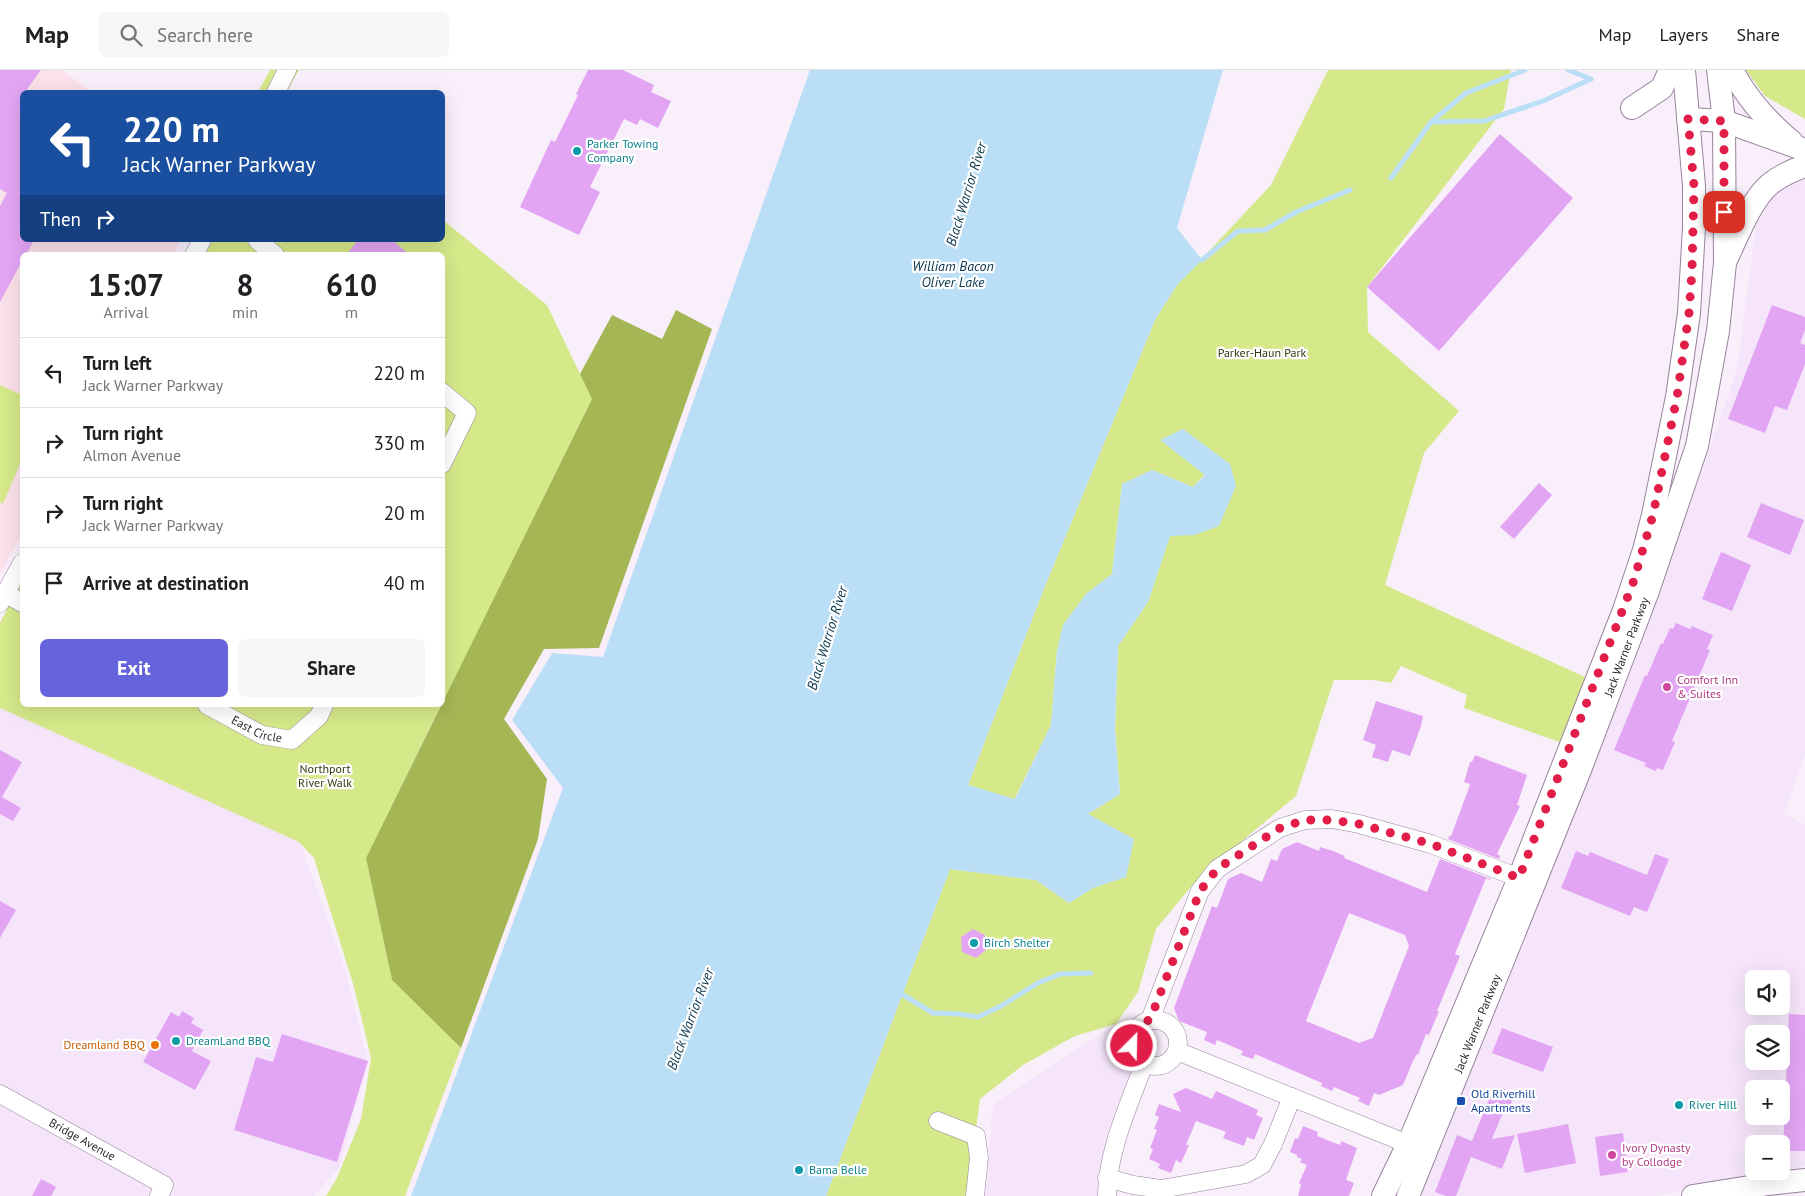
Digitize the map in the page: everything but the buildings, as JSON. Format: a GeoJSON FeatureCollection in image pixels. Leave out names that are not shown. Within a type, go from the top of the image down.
{"type":"FeatureCollection","features":[{"type":"Feature","properties":{"kind":"main road"},"geometry":{"type":"LineString","coordinates":[[1632,108],[1662,88],[1670,70]]}},
{"type":"Feature","properties":{"kind":"main road","name":"Jack Warner Parkway"},"geometry":{"type":"LineString","coordinates":[[1383,1196],[1408,1144],[1519,878],[1630,592],[1653,515],[1677,397],[1689,313],[1692,271],[1694,186],[1684,70]]}},
{"type":"Feature","properties":{"kind":"main road","name":"Jack Warner Parkway"},"geometry":{"type":"LineString","coordinates":[[1408,1196],[1580,770],[1665,543],[1697,446],[1718,331],[1725,263],[1724,121],[1718,70]]}},
{"type":"Feature","properties":{"kind":"main road"},"geometry":{"type":"LineString","coordinates":[[1732,70],[1740,85],[1772,123],[1803,155]]}},
{"type":"Feature","properties":{"kind":"main road"},"geometry":{"type":"LineString","coordinates":[[1688,119],[1724,121],[1803,155]]}},
{"type":"Feature","properties":{"kind":"main road"},"geometry":{"type":"LineString","coordinates":[[1725,263],[1757,200],[1770,184],[1794,170],[1803,155]]}},
{"type":"Feature","properties":{"kind":"main road"},"geometry":{"type":"LineString","coordinates":[[1692,1196],[1805,1180]]}},
{"type":"Feature","properties":{"kind":"street"},"geometry":{"type":"LineString","coordinates":[[277,90],[287,70]]}},
{"type":"Feature","properties":{"kind":"street"},"geometry":{"type":"LineString","coordinates":[[259,242],[271,252]]}},
{"type":"Feature","properties":{"kind":"street"},"geometry":{"type":"LineString","coordinates":[[445,395],[467,413],[445,458]]}},
{"type":"Feature","properties":{"kind":"street"},"geometry":{"type":"LineString","coordinates":[[20,567],[3,598],[20,602]]}},
{"type":"Feature","properties":{"kind":"street","name":"East Circle"},"geometry":{"type":"LineString","coordinates":[[211,707],[262,735],[292,740],[319,716],[323,707]]}},
{"type":"Feature","properties":{"kind":"street"},"geometry":{"type":"LineString","coordinates":[[1150,1020],[1200,891],[1210,876],[1217,869],[1280,828],[1305,820],[1332,820],[1359,824],[1431,844],[1519,878]]}},
{"type":"Feature","properties":{"kind":"street"},"geometry":{"type":"LineString","coordinates":[[1150,1020],[1161,1020],[1174,1028],[1178,1036],[1177,1051],[1173,1058],[1159,1066],[1144,1064],[1134,1053],[1132,1038],[1139,1026],[1150,1020]]}},
{"type":"Feature","properties":{"kind":"street"},"geometry":{"type":"LineString","coordinates":[[1177,1051],[1408,1144]]}},
{"type":"Feature","properties":{"kind":"street"},"geometry":{"type":"LineString","coordinates":[[1107,1196],[1107,1178],[1113,1152],[1144,1064]]}},
{"type":"Feature","properties":{"kind":"street","name":"Bridge Avenue"},"geometry":{"type":"LineString","coordinates":[[0,1094],[162,1190]]}},
{"type":"Feature","properties":{"kind":"street"},"geometry":{"type":"LineString","coordinates":[[1107,1178],[1133,1185],[1161,1189],[1246,1174],[1262,1165],[1292,1097]]}},
{"type":"Feature","properties":{"kind":"street"},"geometry":{"type":"LineString","coordinates":[[938,1121],[976,1136],[979,1158],[975,1196]]}},
{"type":"Feature","properties":{"kind":"shaded area"},"geometry":{"type":"Polygon","coordinates":[[[0,70],[62,70],[88,90],[20,90],[20,242],[180,242],[175,252],[20,252],[20,537],[0,574],[0,70]]]}},
{"type":"Feature","properties":{"kind":"shaded area"},"geometry":{"type":"Polygon","coordinates":[[[1805,177],[1805,755],[1784,813],[1805,825],[1805,1166],[1790,1169],[1790,1135],[1745,1135],[1745,1178],[1657,1196],[1419,1196],[1649,612],[1700,477],[1737,369],[1756,226],[1774,193],[1805,177]]]}},
{"type":"Feature","properties":{"kind":"shaded area"},"geometry":{"type":"Polygon","coordinates":[[[0,706],[300,842],[344,966],[368,1061],[339,1168],[314,1196],[0,1196],[0,706]]]}},
{"type":"Feature","properties":{"kind":"shaded area"},"geometry":{"type":"Polygon","coordinates":[[[1116,1024],[1136,1075],[1123,1138],[1116,1196],[985,1196],[993,1104],[1116,1024]]]}},
{"type":"Feature","properties":{"kind":"green space"},"geometry":{"type":"Polygon","coordinates":[[[270,70],[299,70],[288,90],[259,90],[270,70]]]}},
{"type":"Feature","properties":{"kind":"green space","name":"Parker-Haun Park"},"geometry":{"type":"Polygon","coordinates":[[[1328,70],[1511,70],[1504,109],[1367,287],[1368,332],[1459,411],[1424,453],[1385,585],[1600,684],[1576,748],[1464,708],[1467,695],[1401,666],[1391,683],[1374,680],[1334,680],[1296,796],[1201,875],[1156,929],[1138,992],[1116,1024],[1075,1036],[1023,1065],[980,1099],[967,1196],[826,1196],[950,869],[1036,880],[1069,903],[1093,888],[1126,877],[1133,839],[1088,814],[1120,794],[1115,730],[1118,646],[1148,602],[1170,535],[1194,535],[1236,486],[1183,429],[1161,440],[1205,474],[1193,487],[1152,470],[1122,484],[1112,574],[1086,594],[1057,651],[1051,725],[1014,800],[968,785],[1045,586],[1155,320],[1177,285],[1271,185],[1328,70]]]}},
{"type":"Feature","properties":{"kind":"green space"},"geometry":{"type":"Polygon","coordinates":[[[1746,70],[1805,70],[1805,119],[1765,96],[1746,70]]]}},
{"type":"Feature","properties":{"kind":"green space"},"geometry":{"type":"Polygon","coordinates":[[[445,222],[547,305],[592,399],[445,698],[445,252],[198,252],[203,242],[445,242],[445,222]]]}},
{"type":"Feature","properties":{"kind":"green space"},"geometry":{"type":"Polygon","coordinates":[[[676,310],[712,329],[599,648],[544,649],[504,719],[547,779],[538,839],[461,1048],[392,980],[366,858],[440,707],[445,707],[445,698],[592,399],[580,374],[612,315],[662,339],[676,310]]]}},
{"type":"Feature","properties":{"kind":"green space"},"geometry":{"type":"Polygon","coordinates":[[[0,385],[20,394],[20,464],[3,504],[0,502],[0,385]]]}},
{"type":"Feature","properties":{"kind":"green space","name":"Northport River Walk"},"geometry":{"type":"Polygon","coordinates":[[[20,585],[20,707],[440,707],[366,858],[392,980],[461,1048],[405,1196],[326,1196],[337,1178],[361,1119],[371,1058],[354,987],[314,858],[299,842],[0,708],[0,623],[20,585]]]}},
{"type":"Feature","properties":{"kind":"water","name":"William Bacon Oliver Lake"},"geometry":{"type":"Polygon","coordinates":[[[810,70],[1223,70],[1177,228],[1202,260],[1177,285],[1155,320],[1045,586],[968,785],[1015,799],[1051,725],[1057,651],[1063,625],[1086,594],[1112,574],[1122,484],[1152,470],[1193,487],[1205,475],[1160,440],[1183,429],[1230,464],[1236,486],[1219,526],[1194,535],[1170,536],[1148,602],[1118,646],[1115,730],[1120,794],[1088,814],[1134,839],[1126,877],[1093,888],[1069,903],[1036,880],[950,869],[826,1196],[411,1196],[563,788],[512,720],[552,653],[603,657],[810,70]]]}},
{"type":"Feature","properties":{"kind":"waterway"},"geometry":{"type":"LineString","coordinates":[[1391,178],[1431,122],[1466,93],[1525,70]]}},
{"type":"Feature","properties":{"kind":"waterway"},"geometry":{"type":"LineString","coordinates":[[1568,70],[1591,79]]}},
{"type":"Feature","properties":{"kind":"waterway"},"geometry":{"type":"LineString","coordinates":[[1431,122],[1484,121],[1543,101],[1591,79]]}},
{"type":"Feature","properties":{"kind":"waterway"},"geometry":{"type":"LineString","coordinates":[[1195,259],[1202,260],[1238,231],[1265,230],[1296,212],[1350,190]]}},
{"type":"Feature","properties":{"kind":"waterway"},"geometry":{"type":"LineString","coordinates":[[903,995],[933,1013],[978,1017],[1001,1006],[1038,983],[1060,974],[1091,973]]}},
{"type":"Feature","properties":{"kind":"place","name":"Parker Towing Company"},"geometry":{"type":"Point","coordinates":[577,151]}},
{"type":"Feature","properties":{"kind":"place","name":"Comfort Inn & Suites"},"geometry":{"type":"Point","coordinates":[1667,687]}},
{"type":"Feature","properties":{"kind":"place","name":"Birch Shelter"},"geometry":{"type":"Point","coordinates":[974,943]}},
{"type":"Feature","properties":{"kind":"place","name":"DreamLand BBQ"},"geometry":{"type":"Point","coordinates":[176,1041]}},
{"type":"Feature","properties":{"kind":"place","name":"Dreamland BBQ"},"geometry":{"type":"Point","coordinates":[155,1045]}},
{"type":"Feature","properties":{"kind":"place","name":"Old Riverhill Apartments"},"geometry":{"type":"Point","coordinates":[1461,1101]}},
{"type":"Feature","properties":{"kind":"place","name":"River Hill"},"geometry":{"type":"Point","coordinates":[1679,1105]}},
{"type":"Feature","properties":{"kind":"place","name":"Ivory Dynasty by Collodge"},"geometry":{"type":"Point","coordinates":[1612,1155]}},
{"type":"Feature","properties":{"kind":"place","name":"Bama Belle"},"geometry":{"type":"Point","coordinates":[799,1170]}},
{"type":"Feature","properties":{"kind":"route"},"geometry":{"type":"LineString","coordinates":[[1132,1046],[1134,1032],[1145,1021],[1150,1020],[1200,891],[1210,876],[1217,869],[1280,828],[1305,820],[1332,820],[1359,824],[1431,844],[1519,878],[1624,610],[1644,550],[1653,515],[1677,397],[1689,313],[1694,228],[1694,186],[1688,119],[1724,121],[1724,212]]}},
{"type":"Feature","properties":{"kind":"water label","name":"Black Warrior River"},"geometry":{"type":"Point","coordinates":[966,194]}},
{"type":"Feature","properties":{"kind":"water label","name":"Black Warrior River"},"geometry":{"type":"Point","coordinates":[827,638]}},
{"type":"Feature","properties":{"kind":"water label","name":"Black Warrior River"},"geometry":{"type":"Point","coordinates":[690,1019]}}]}
